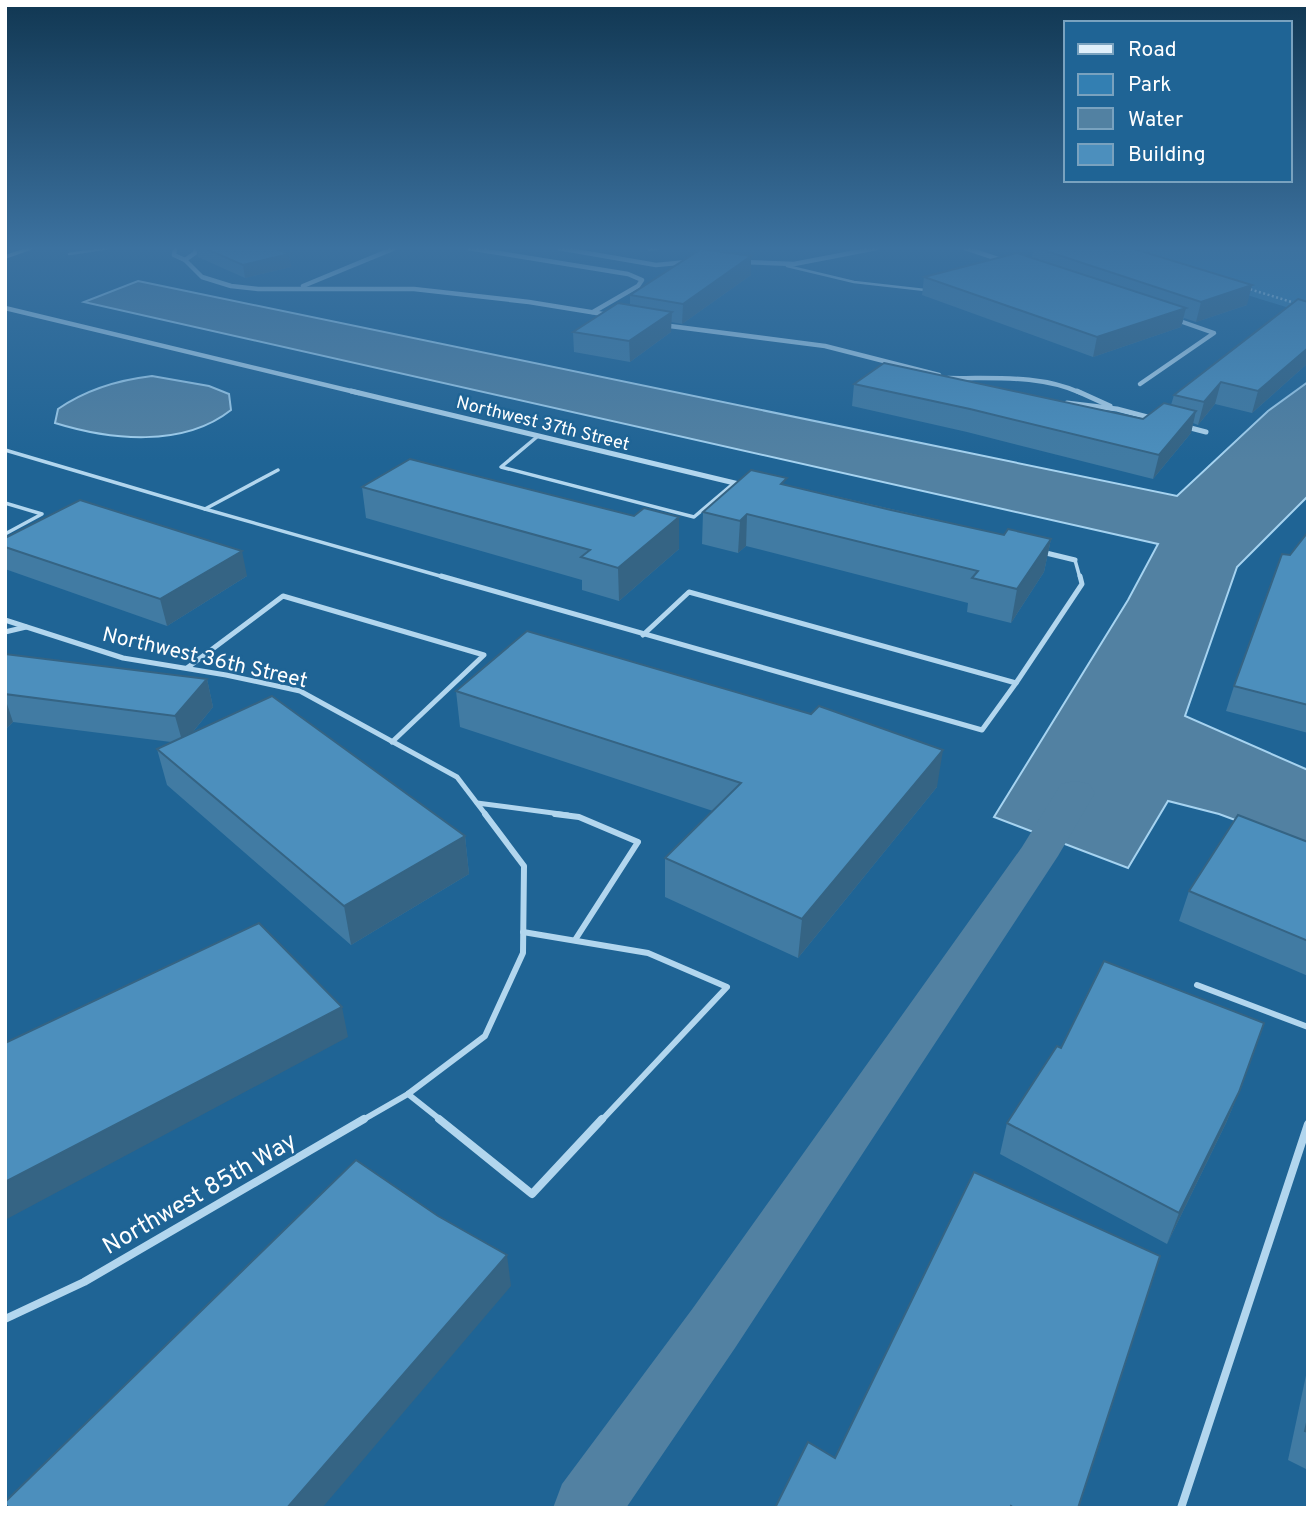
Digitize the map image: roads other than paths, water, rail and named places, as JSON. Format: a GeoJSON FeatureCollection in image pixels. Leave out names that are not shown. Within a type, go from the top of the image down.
{"type":"FeatureCollection","features":[{"type":"Feature","properties":{"kind":"street","name":"Northwest 37th Street"},"geometry":{"type":"LineString","coordinates":[[49,319],[748,486]]}},
{"type":"Feature","properties":{"kind":"street"},"geometry":{"type":"LineString","coordinates":[[1140,384],[1214,333],[1172,319]]}},
{"type":"Feature","properties":{"kind":"street"},"geometry":{"type":"LineString","coordinates":[[656,324],[825,346],[972,384]]}},
{"type":"Feature","properties":{"kind":"street"},"geometry":{"type":"LineString","coordinates":[[948,378],[1034,379],[1061,384],[1117,409]]}},
{"type":"Feature","properties":{"kind":"street"},"geometry":{"type":"LineString","coordinates":[[1066,403],[1117,409],[1168,422]]}},
{"type":"Feature","properties":{"kind":"street"},"geometry":{"type":"LineString","coordinates":[[1181,426],[1206,432]]}},
{"type":"Feature","properties":{"kind":"street"},"geometry":{"type":"LineString","coordinates":[[1034,550],[1075,559]]}},
{"type":"Feature","properties":{"kind":"lane"},"geometry":{"type":"LineString","coordinates":[[538,436],[501,467],[694,517],[734,483]]}},
{"type":"Feature","properties":{"kind":"lane"},"geometry":{"type":"LineString","coordinates":[[5,450],[982,730],[1082,584],[1075,559]]}},
{"type":"Feature","properties":{"kind":"lane"},"geometry":{"type":"LineString","coordinates":[[205,509],[278,470]]}},
{"type":"Feature","properties":{"kind":"lane"},"geometry":{"type":"LineString","coordinates":[[5,503],[42,514],[5,534]]}},
{"type":"Feature","properties":{"kind":"lane"},"geometry":{"type":"LineString","coordinates":[[643,635],[689,592],[1016,683]]}},
{"type":"Feature","properties":{"kind":"lane"},"geometry":{"type":"LineString","coordinates":[[187,668],[283,596],[484,655],[392,742]]}},
{"type":"Feature","properties":{"kind":"lane","name":"Northwest 36th Street"},"geometry":{"type":"LineString","coordinates":[[5,620],[123,658],[300,691],[457,777],[524,866],[523,953],[485,1036],[408,1094]]}},
{"type":"Feature","properties":{"kind":"lane"},"geometry":{"type":"LineString","coordinates":[[5,632],[26,627]]}},
{"type":"Feature","properties":{"kind":"lane"},"geometry":{"type":"LineString","coordinates":[[477,803],[579,817],[638,842],[575,940]]}},
{"type":"Feature","properties":{"kind":"lane"},"geometry":{"type":"LineString","coordinates":[[408,1094],[532,1194],[727,987],[648,953],[523,932]]}},
{"type":"Feature","properties":{"kind":"lane"},"geometry":{"type":"LineString","coordinates":[[1197,985],[1308,1027]]}},
{"type":"Feature","properties":{"kind":"lane","name":"Northwest 85th Way"},"geometry":{"type":"LineString","coordinates":[[5,1319],[83,1283],[408,1094]]}},
{"type":"Feature","properties":{"kind":"lane"},"geometry":{"type":"LineString","coordinates":[[1181,1508],[1308,1124]]}},
{"type":"Feature","properties":{"kind":"water"},"geometry":{"type":"Polygon","coordinates":[[[158,319],[320,319],[1177,496],[1268,411],[1308,382],[1308,496],[1237,567],[1185,716],[1308,770],[1308,847],[1219,814],[1168,801],[1128,868],[994,817],[1128,600],[1158,544],[158,319]]]}},
{"type":"Feature","properties":{"kind":"water"},"geometry":{"type":"Polygon","coordinates":[[[152,376],[209,386],[229,394],[231,410],[212,422],[191,430],[146,437],[99,433],[55,423],[58,409],[80,396],[115,383],[152,376]]]}},
{"type":"Feature","properties":{"kind":"waterway"},"geometry":{"type":"LineString","coordinates":[[586,1508],[714,1328],[1037,856],[1075,793]]}}]}
